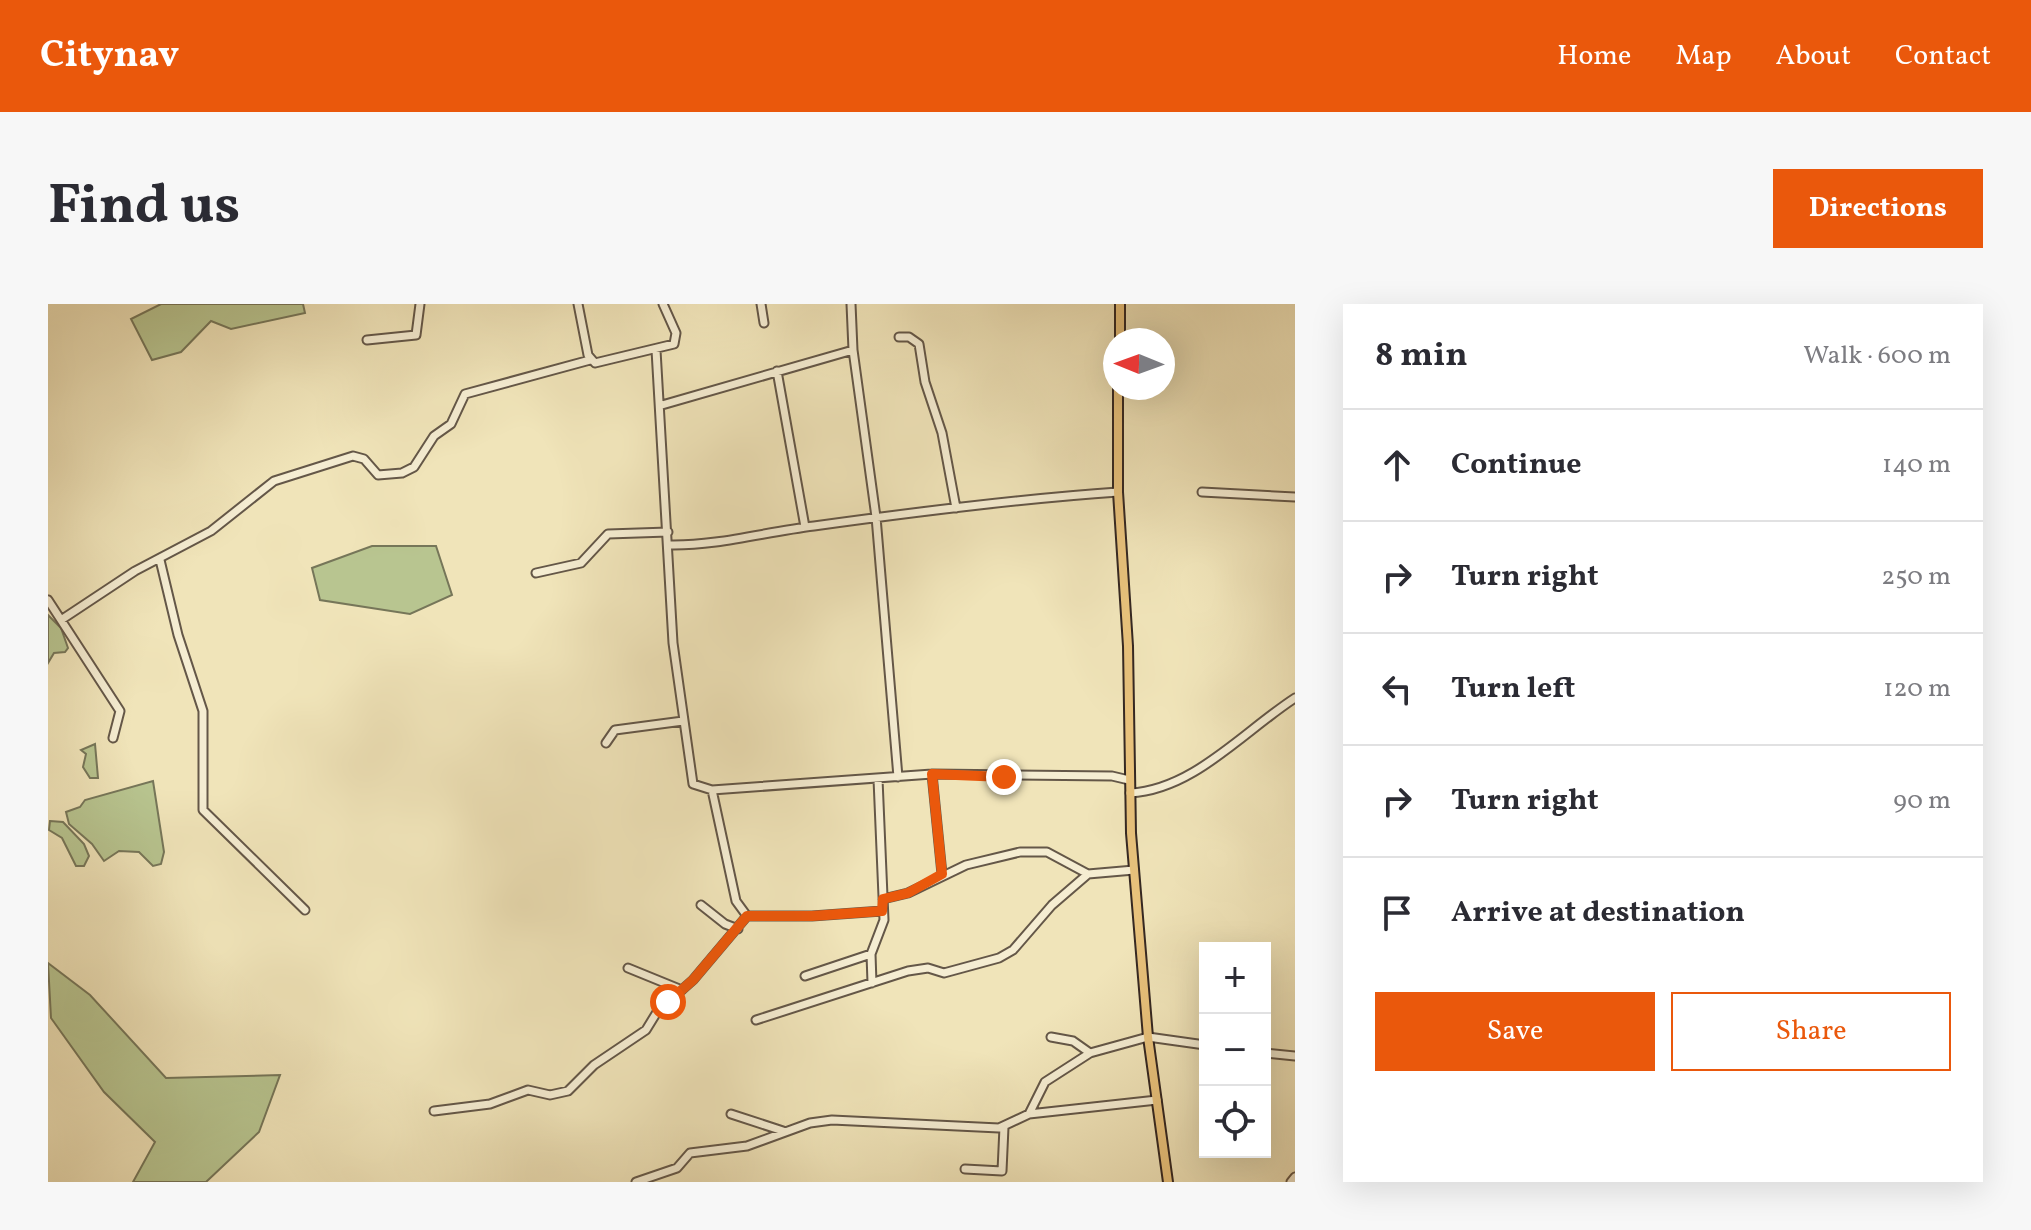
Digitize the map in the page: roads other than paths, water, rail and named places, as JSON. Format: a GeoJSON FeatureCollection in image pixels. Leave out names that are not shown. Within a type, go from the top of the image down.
{"type":"FeatureCollection","features":[{"type":"Feature","properties":{"kind":"main road"},"geometry":{"type":"LineString","coordinates":[[1120,304],[1120,328]]}},
{"type":"Feature","properties":{"kind":"main road"},"geometry":{"type":"LineString","coordinates":[[1118,400],[1118,492],[1128,646],[1129,780],[1134,870],[1148,1037],[1168,1182]]}},
{"type":"Feature","properties":{"kind":"street"},"geometry":{"type":"LineString","coordinates":[[367,340],[416,335],[420,304]]}},
{"type":"Feature","properties":{"kind":"street"},"geometry":{"type":"LineString","coordinates":[[578,304],[590,360]]}},
{"type":"Feature","properties":{"kind":"street"},"geometry":{"type":"LineString","coordinates":[[61,620],[135,571],[211,531],[274,481],[353,456],[364,459],[378,475],[402,473],[419,463],[434,436],[451,424],[465,394],[590,360],[603,363],[676,342],[663,304]]}},
{"type":"Feature","properties":{"kind":"street"},"geometry":{"type":"LineString","coordinates":[[761,304],[764,323]]}},
{"type":"Feature","properties":{"kind":"street"},"geometry":{"type":"LineString","coordinates":[[851,304],[853,350],[876,517],[898,777]]}},
{"type":"Feature","properties":{"kind":"street"},"geometry":{"type":"LineString","coordinates":[[899,337],[909,337],[919,344],[925,382],[942,433],[956,508]]}},
{"type":"Feature","properties":{"kind":"street"},"geometry":{"type":"LineString","coordinates":[[656,350],[662,405],[673,643],[693,784],[712,790],[932,774],[1112,776],[1129,780]]}},
{"type":"Feature","properties":{"kind":"street"},"geometry":{"type":"LineString","coordinates":[[662,405],[853,350]]}},
{"type":"Feature","properties":{"kind":"street"},"geometry":{"type":"LineString","coordinates":[[777,371],[805,527]]}},
{"type":"Feature","properties":{"kind":"street"},"geometry":{"type":"LineString","coordinates":[[669,545],[708,544],[876,517],[1118,492]]}},
{"type":"Feature","properties":{"kind":"street"},"geometry":{"type":"LineString","coordinates":[[1202,492],[1295,497]]}},
{"type":"Feature","properties":{"kind":"street"},"geometry":{"type":"LineString","coordinates":[[536,573],[581,563],[608,534],[668,532]]}},
{"type":"Feature","properties":{"kind":"street"},"geometry":{"type":"LineString","coordinates":[[160,560],[178,635],[203,711],[203,810],[305,910]]}},
{"type":"Feature","properties":{"kind":"street"},"geometry":{"type":"LineString","coordinates":[[48,600],[120,711],[113,738]]}},
{"type":"Feature","properties":{"kind":"street"},"geometry":{"type":"LineString","coordinates":[[1130,793],[1160,789],[1199,768],[1295,698]]}},
{"type":"Feature","properties":{"kind":"street"},"geometry":{"type":"LineString","coordinates":[[606,743],[615,730],[683,721]]}},
{"type":"Feature","properties":{"kind":"street"},"geometry":{"type":"LineString","coordinates":[[932,774],[942,874]]}},
{"type":"Feature","properties":{"kind":"street"},"geometry":{"type":"LineString","coordinates":[[872,983],[871,954],[884,920],[878,779]]}},
{"type":"Feature","properties":{"kind":"street"},"geometry":{"type":"LineString","coordinates":[[712,790],[736,901],[747,916]]}},
{"type":"Feature","properties":{"kind":"street"},"geometry":{"type":"LineString","coordinates":[[883,899],[908,893],[942,874],[992,856],[1039,850],[1065,859],[1088,874]]}},
{"type":"Feature","properties":{"kind":"street"},"geometry":{"type":"LineString","coordinates":[[756,1020],[908,971],[928,968],[944,973],[999,958],[1013,950],[1052,905],[1088,874],[1134,870]]}},
{"type":"Feature","properties":{"kind":"street"},"geometry":{"type":"LineString","coordinates":[[701,905],[725,924],[738,929]]}},
{"type":"Feature","properties":{"kind":"street"},"geometry":{"type":"LineString","coordinates":[[747,916],[812,916],[882,911]]}},
{"type":"Feature","properties":{"kind":"street"},"geometry":{"type":"LineString","coordinates":[[434,1111],[490,1104],[528,1090],[550,1095],[568,1091],[594,1065],[646,1030],[657,1012],[682,990],[747,916]]}},
{"type":"Feature","properties":{"kind":"street"},"geometry":{"type":"LineString","coordinates":[[805,976],[871,954]]}},
{"type":"Feature","properties":{"kind":"street"},"geometry":{"type":"LineString","coordinates":[[628,968],[682,990]]}},
{"type":"Feature","properties":{"kind":"street"},"geometry":{"type":"LineString","coordinates":[[1051,1037],[1073,1041],[1090,1053]]}},
{"type":"Feature","properties":{"kind":"street"},"geometry":{"type":"LineString","coordinates":[[1029,1114],[1045,1082],[1090,1053],[1148,1037],[1199,1044]]}},
{"type":"Feature","properties":{"kind":"street"},"geometry":{"type":"LineString","coordinates":[[1271,1054],[1295,1056]]}},
{"type":"Feature","properties":{"kind":"street"},"geometry":{"type":"LineString","coordinates":[[636,1182],[677,1168],[690,1153],[747,1146],[810,1123],[852,1119],[954,1128],[1004,1127],[1029,1114],[1157,1100]]}},
{"type":"Feature","properties":{"kind":"street"},"geometry":{"type":"LineString","coordinates":[[731,1114],[783,1131]]}},
{"type":"Feature","properties":{"kind":"street"},"geometry":{"type":"LineString","coordinates":[[965,1169],[1002,1171],[1004,1127]]}},
{"type":"Feature","properties":{"kind":"street"},"geometry":{"type":"LineString","coordinates":[[1291,1182],[1295,1177]]}}]}
